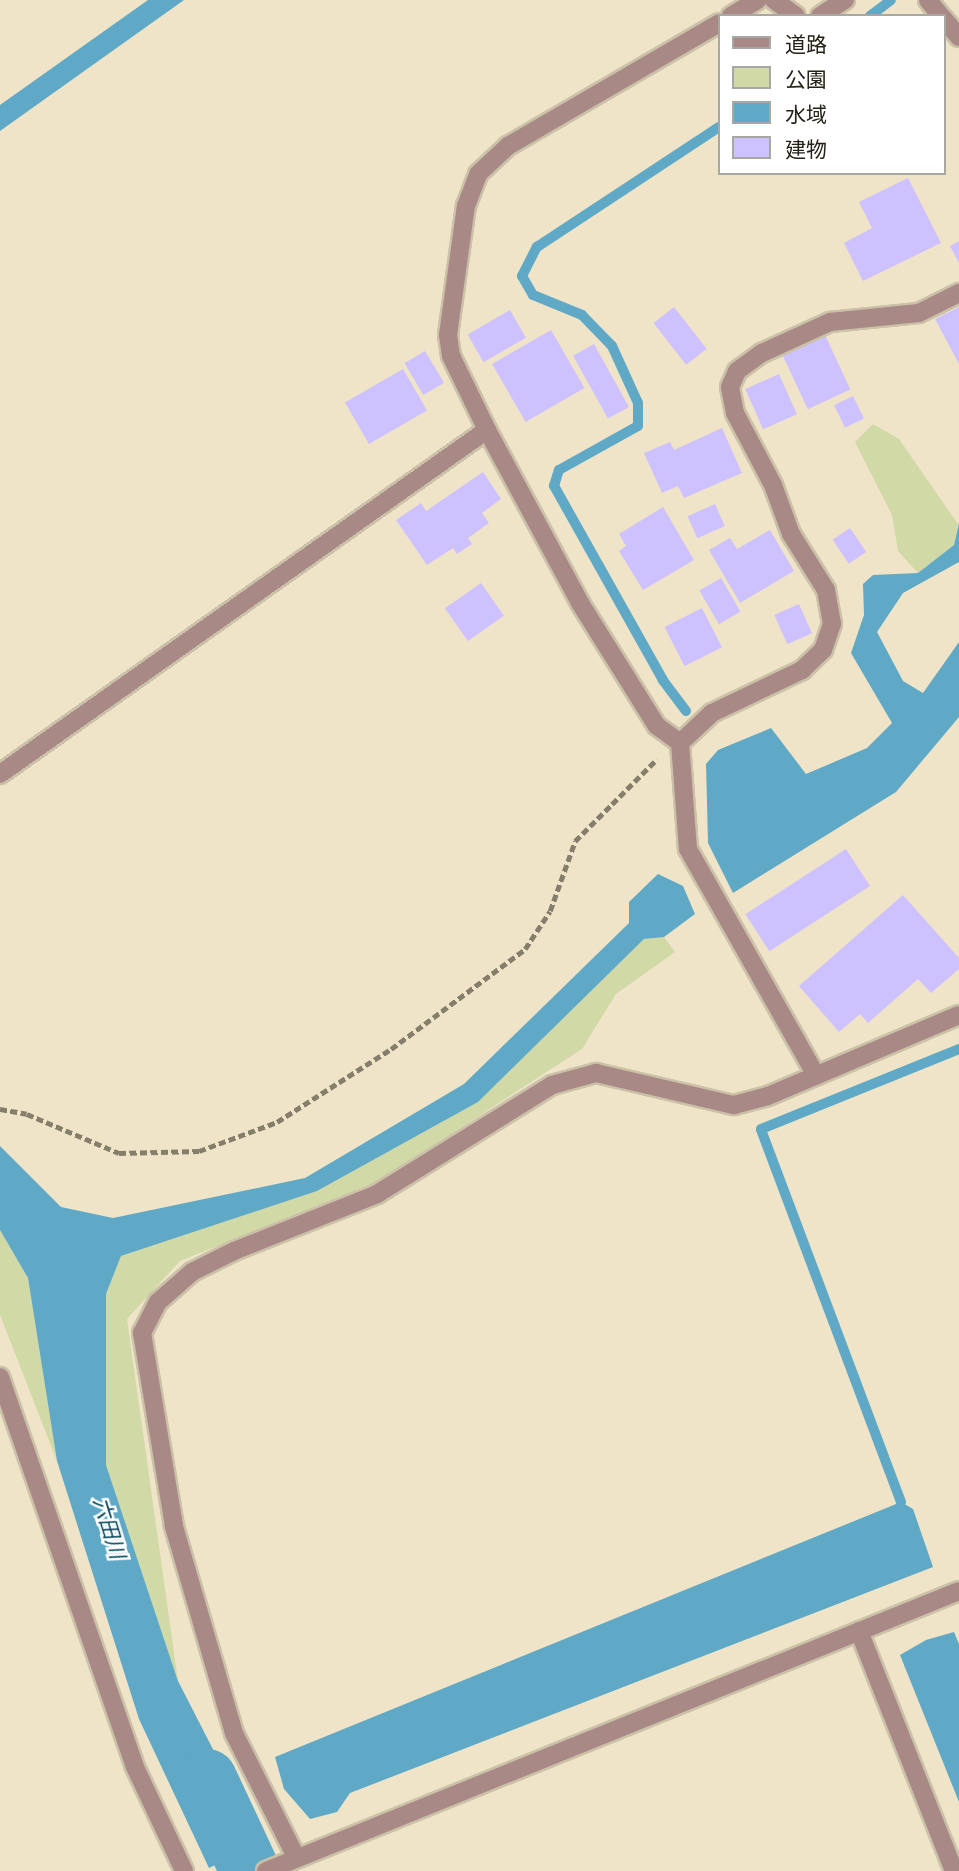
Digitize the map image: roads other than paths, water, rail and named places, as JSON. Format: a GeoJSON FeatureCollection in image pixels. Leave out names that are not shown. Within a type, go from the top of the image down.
{"type":"FeatureCollection","features":[{"type":"Feature","properties":{"kind":"street"},"geometry":{"type":"LineString","coordinates":[[734,14],[758,0]]}},
{"type":"Feature","properties":{"kind":"street"},"geometry":{"type":"LineString","coordinates":[[774,0],[793,14]]}},
{"type":"Feature","properties":{"kind":"street"},"geometry":{"type":"LineString","coordinates":[[823,14],[845,0]]}},
{"type":"Feature","properties":{"kind":"street"},"geometry":{"type":"LineString","coordinates":[[928,0],[940,14]]}},
{"type":"Feature","properties":{"kind":"street"},"geometry":{"type":"LineString","coordinates":[[945,21],[959,37]]}},
{"type":"Feature","properties":{"kind":"street"},"geometry":{"type":"LineString","coordinates":[[718,24],[508,146],[478,174],[466,205],[448,335],[451,356],[487,430],[580,603],[657,726],[680,743],[688,849],[816,1075]]}},
{"type":"Feature","properties":{"kind":"street"},"geometry":{"type":"LineString","coordinates":[[680,743],[712,713],[802,670],[823,650],[832,624],[826,590],[791,534],[773,485],[734,413],[730,387],[737,370],[762,353],[830,322],[919,313],[959,293]]}},
{"type":"Feature","properties":{"kind":"street"},"geometry":{"type":"LineString","coordinates":[[0,774],[487,430]]}},
{"type":"Feature","properties":{"kind":"street"},"geometry":{"type":"LineString","coordinates":[[296,1857],[234,1733],[174,1526],[142,1333],[158,1302],[192,1272],[234,1251],[377,1194],[552,1084],[596,1073],[734,1105],[816,1075],[959,1014]]}},
{"type":"Feature","properties":{"kind":"street"},"geometry":{"type":"LineString","coordinates":[[0,1377],[134,1765],[184,1871]]}},
{"type":"Feature","properties":{"kind":"street"},"geometry":{"type":"LineString","coordinates":[[266,1871],[959,1591]]}},
{"type":"Feature","properties":{"kind":"street"},"geometry":{"type":"LineString","coordinates":[[859,1631],[954,1871]]}},
{"type":"Feature","properties":{"kind":"water"},"geometry":{"type":"Polygon","coordinates":[[[148,0],[184,0],[0,131],[0,105],[148,0]]]}},
{"type":"Feature","properties":{"kind":"water"},"geometry":{"type":"Polygon","coordinates":[[[959,523],[959,562],[903,593],[877,632],[903,681],[923,693],[959,642],[959,717],[896,792],[733,893],[708,843],[706,764],[718,750],[771,728],[806,774],[867,748],[892,723],[851,653],[864,615],[863,584],[873,575],[918,573],[954,545],[959,523]]]}},
{"type":"Feature","properties":{"kind":"water"},"geometry":{"type":"Polygon","coordinates":[[[658,874],[683,886],[695,914],[664,937],[644,939],[478,1102],[317,1191],[121,1256],[106,1294],[106,1465],[178,1681],[261,1843],[209,1868],[139,1719],[57,1461],[28,1278],[0,1230],[0,1146],[61,1207],[113,1218],[305,1178],[464,1084],[629,923],[629,902],[658,874]]]}},
{"type":"Feature","properties":{"kind":"water"},"geometry":{"type":"Polygon","coordinates":[[[901,1502],[913,1509],[933,1567],[350,1793],[337,1812],[310,1819],[284,1789],[275,1757],[901,1502]]]}},
{"type":"Feature","properties":{"kind":"water"},"geometry":{"type":"Polygon","coordinates":[[[954,1632],[959,1644],[959,1802],[900,1655],[926,1640],[954,1632]]]}},
{"type":"Feature","properties":{"kind":"waterway"},"geometry":{"type":"LineString","coordinates":[[873,14],[891,0]]}},
{"type":"Feature","properties":{"kind":"waterway"},"geometry":{"type":"LineString","coordinates":[[686,711],[663,680],[554,486],[559,470],[638,426],[638,403],[612,346],[582,315],[533,295],[522,276],[537,247],[718,128]]}},
{"type":"Feature","properties":{"kind":"waterway"},"geometry":{"type":"LineString","coordinates":[[901,1502],[761,1129],[959,1049]]}},
{"type":"Feature","properties":{"kind":"waterway","name":"六田川"},"geometry":{"type":"LineString","coordinates":[[207,1779],[250,1871]]}}]}
